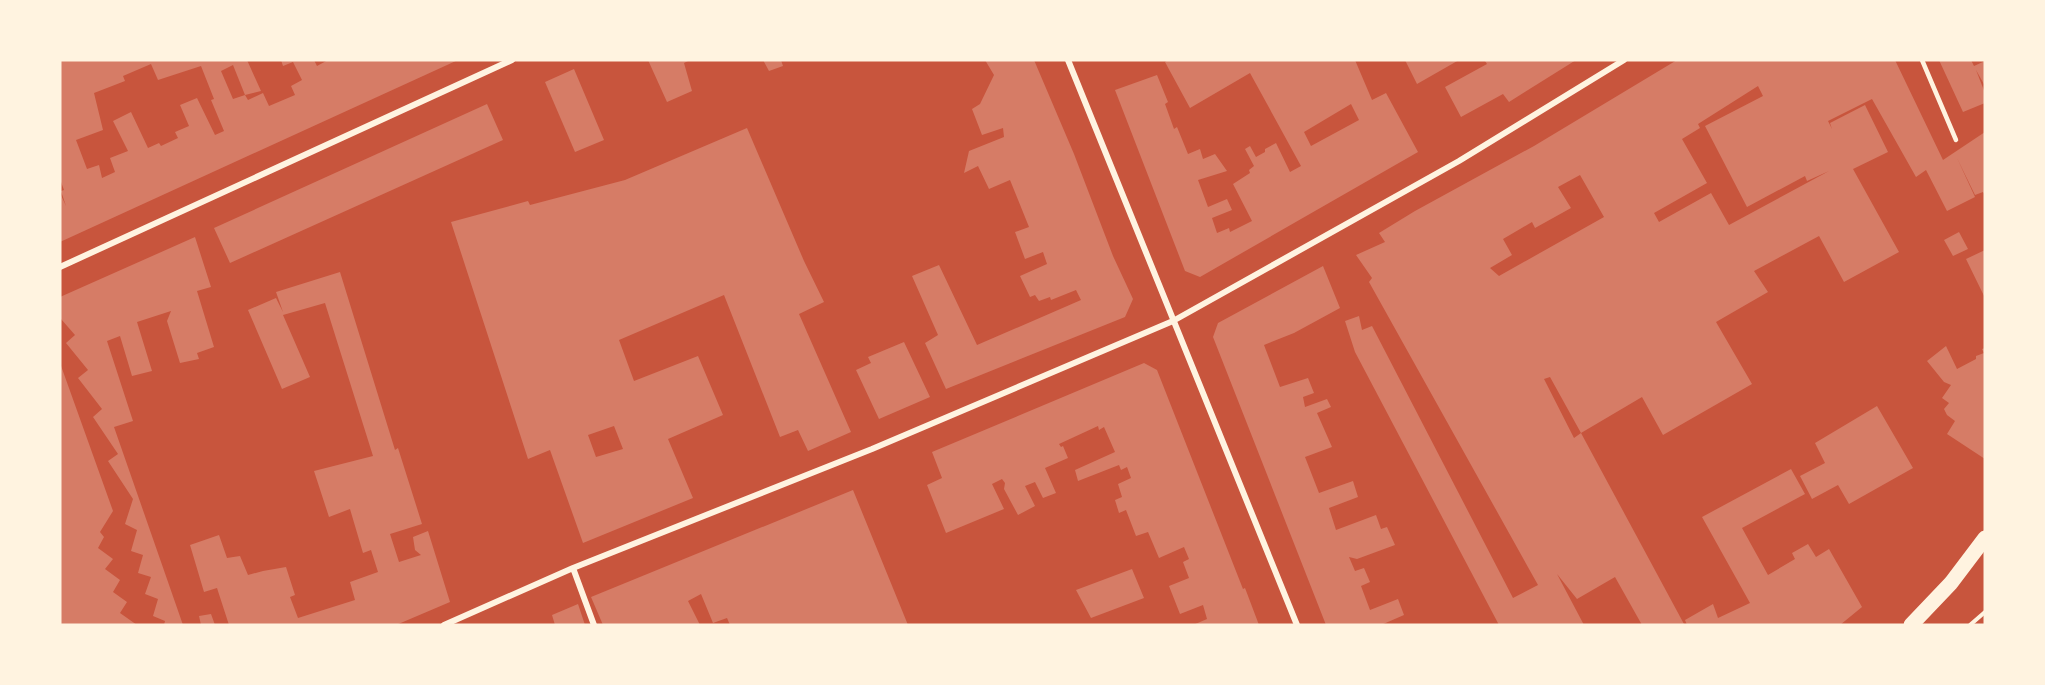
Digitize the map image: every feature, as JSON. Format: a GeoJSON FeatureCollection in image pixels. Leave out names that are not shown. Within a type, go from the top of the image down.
{"type":"FeatureCollection","features":[{"type":"Feature","properties":{"kind":"main road"},"geometry":{"type":"LineString","coordinates":[[1911,625],[1951,583],[1985,538]]}},
{"type":"Feature","properties":{"kind":"street"},"geometry":{"type":"LineString","coordinates":[[60,267],[512,60]]}},
{"type":"Feature","properties":{"kind":"street"},"geometry":{"type":"LineString","coordinates":[[1068,60],[1297,625]]}},
{"type":"Feature","properties":{"kind":"street"},"geometry":{"type":"LineString","coordinates":[[444,625],[573,568],[872,449],[1173,321],[1459,160],[1624,60]]}},
{"type":"Feature","properties":{"kind":"street"},"geometry":{"type":"LineString","coordinates":[[573,568],[594,625]]}},
{"type":"Feature","properties":{"kind":"lane"},"geometry":{"type":"LineString","coordinates":[[1922,60],[1956,140]]}},
{"type":"Feature","properties":{"kind":"path"},"geometry":{"type":"LineString","coordinates":[[1970,625],[1985,612]]}},
{"type":"Feature","properties":{"kind":"building"},"geometry":{"type":"Polygon","coordinates":[[[60,60],[247,60],[261,91],[245,95],[248,100],[263,93],[269,106],[295,95],[291,86],[302,80],[293,62],[283,66],[281,60],[314,60],[317,66],[328,60],[458,60],[60,242],[60,193],[66,206],[60,179],[60,60]],[[151,64],[123,76],[125,81],[94,93],[103,130],[76,140],[87,169],[99,165],[102,178],[115,172],[110,158],[128,151],[113,121],[131,112],[148,148],[159,143],[161,146],[178,138],[175,132],[189,126],[180,105],[197,98],[215,135],[224,131],[211,100],[214,99],[201,66],[158,80],[151,64]],[[233,65],[221,71],[233,99],[245,95],[233,65]]]}},
{"type":"Feature","properties":{"kind":"building"},"geometry":{"type":"Polygon","coordinates":[[[648,60],[690,60],[684,63],[692,91],[667,102],[648,60]]]}},
{"type":"Feature","properties":{"kind":"building"},"geometry":{"type":"Polygon","coordinates":[[[763,60],[781,60],[783,66],[769,71],[763,60]]]}},
{"type":"Feature","properties":{"kind":"building"},"geometry":{"type":"Polygon","coordinates":[[[985,60],[1034,60],[1074,154],[1113,256],[1133,299],[1125,317],[946,389],[925,343],[938,335],[912,276],[939,265],[977,345],[1081,300],[1076,290],[1051,300],[1050,297],[1039,301],[1035,295],[1030,297],[1020,276],[1047,264],[1043,252],[1025,259],[1015,232],[1029,227],[1010,180],[989,189],[978,166],[964,173],[969,151],[1004,137],[1003,128],[982,135],[972,109],[980,104],[994,75],[985,60]]]}},
{"type":"Feature","properties":{"kind":"building"},"geometry":{"type":"Polygon","coordinates":[[[1168,60],[1355,60],[1372,100],[1386,93],[1418,152],[1200,277],[1185,271],[1115,90],[1157,75],[1168,102],[1165,104],[1174,129],[1177,127],[1188,154],[1200,149],[1203,159],[1215,154],[1227,171],[1198,180],[1208,207],[1227,199],[1232,210],[1212,218],[1217,233],[1229,228],[1230,232],[1252,221],[1233,184],[1250,173],[1249,170],[1254,166],[1245,149],[1250,146],[1256,157],[1276,143],[1290,172],[1301,166],[1250,73],[1190,108],[1165,62],[1168,60]],[[1351,104],[1304,132],[1311,146],[1359,120],[1351,104]]]}},
{"type":"Feature","properties":{"kind":"building"},"geometry":{"type":"Polygon","coordinates":[[[1405,60],[1459,60],[1417,84],[1405,60]]]}},
{"type":"Feature","properties":{"kind":"building"},"geometry":{"type":"Polygon","coordinates":[[[1576,60],[1509,102],[1503,94],[1461,117],[1445,87],[1487,64],[1485,61],[1576,60]]]}},
{"type":"Feature","properties":{"kind":"building"},"geometry":{"type":"Polygon","coordinates":[[[1677,60],[1895,60],[1943,160],[1985,132],[1985,195],[1983,192],[1975,195],[1957,158],[1975,197],[1947,211],[1926,170],[1916,177],[1872,99],[1828,121],[1832,129],[1830,123],[1865,105],[1888,152],[1853,169],[1899,252],[1844,282],[1819,236],[1754,271],[1768,292],[1716,322],[1752,384],[1663,435],[1642,397],[1581,433],[1684,624],[1642,625],[1615,577],[1577,599],[1557,574],[1584,625],[1499,625],[1355,352],[1345,321],[1359,316],[1362,330],[1372,326],[1513,598],[1538,585],[1369,282],[1372,278],[1356,255],[1385,242],[1379,233],[1415,211],[1534,146],[1677,60]],[[1758,86],[1698,124],[1700,128],[1682,139],[1707,183],[1654,213],[1659,222],[1711,193],[1729,225],[1829,171],[1807,181],[1805,176],[1747,207],[1705,126],[1763,96],[1758,86]],[[1580,175],[1558,187],[1571,208],[1535,228],[1532,222],[1503,239],[1512,255],[1490,268],[1499,276],[1604,217],[1580,175]],[[1550,377],[1544,379],[1574,438],[1581,433],[1550,377]]]}},
{"type":"Feature","properties":{"kind":"building"},"geometry":{"type":"Polygon","coordinates":[[[1939,60],[1971,60],[1974,66],[1985,61],[1985,86],[1976,70],[1985,93],[1985,103],[1963,112],[1939,60]]]}},
{"type":"Feature","properties":{"kind":"building"},"geometry":{"type":"Polygon","coordinates":[[[574,69],[604,140],[575,152],[545,82],[574,69]]]}},
{"type":"Feature","properties":{"kind":"building"},"geometry":{"type":"Polygon","coordinates":[[[487,104],[503,140],[230,263],[214,228],[487,104]]]}},
{"type":"Feature","properties":{"kind":"building"},"geometry":{"type":"Polygon","coordinates":[[[747,128],[824,302],[799,314],[851,432],[808,451],[798,430],[780,437],[724,295],[619,340],[634,381],[698,356],[723,415],[668,439],[693,498],[583,543],[550,450],[528,459],[451,222],[528,201],[530,205],[625,180],[747,128]],[[614,426],[588,435],[596,457],[623,449],[614,426]]]}},
{"type":"Feature","properties":{"kind":"building"},"geometry":{"type":"Polygon","coordinates":[[[1959,232],[1968,249],[1953,256],[1944,240],[1959,232]]]}},
{"type":"Feature","properties":{"kind":"building"},"geometry":{"type":"Polygon","coordinates":[[[195,237],[211,287],[197,291],[214,347],[197,353],[199,359],[180,363],[167,321],[171,311],[137,322],[152,371],[132,376],[120,336],[107,341],[133,421],[114,427],[183,625],[164,625],[165,621],[153,616],[158,599],[145,594],[151,577],[138,573],[143,555],[131,551],[137,530],[125,524],[133,499],[108,461],[118,454],[93,417],[102,409],[78,378],[88,370],[66,343],[75,335],[61,319],[60,297],[195,237]]]}},
{"type":"Feature","properties":{"kind":"building"},"geometry":{"type":"Polygon","coordinates":[[[1985,250],[1985,298],[1966,259],[1985,250]]]}},
{"type":"Feature","properties":{"kind":"building"},"geometry":{"type":"Polygon","coordinates":[[[1323,266],[1340,308],[1294,333],[1264,345],[1280,387],[1308,378],[1314,393],[1303,397],[1305,407],[1327,399],[1331,407],[1317,413],[1332,447],[1305,457],[1319,493],[1353,481],[1358,497],[1329,508],[1336,530],[1376,515],[1381,529],[1387,527],[1395,545],[1357,559],[1349,557],[1355,571],[1364,568],[1370,582],[1361,586],[1370,610],[1398,599],[1404,615],[1381,625],[1326,625],[1213,337],[1218,323],[1323,266]]]}},
{"type":"Feature","properties":{"kind":"building"},"geometry":{"type":"Polygon","coordinates":[[[340,272],[395,450],[398,448],[422,524],[390,534],[399,562],[421,555],[415,550],[413,537],[428,531],[450,602],[396,625],[229,625],[217,588],[204,592],[190,545],[219,535],[227,558],[240,556],[248,575],[286,567],[295,595],[290,597],[298,618],[355,600],[350,582],[378,572],[371,550],[363,553],[350,509],[329,517],[314,471],[373,456],[325,303],[283,315],[310,377],[282,389],[248,310],[276,298],[283,312],[276,292],[340,272]]]}},
{"type":"Feature","properties":{"kind":"building"},"geometry":{"type":"Polygon","coordinates":[[[904,342],[930,397],[879,419],[856,370],[871,363],[868,357],[904,342]]]}},
{"type":"Feature","properties":{"kind":"building"},"geometry":{"type":"Polygon","coordinates":[[[1946,346],[1957,369],[1984,353],[1982,349],[1985,348],[1985,459],[1947,434],[1955,421],[1947,415],[1944,409],[1949,403],[1942,398],[1951,385],[1944,382],[1927,361],[1946,346]]]}},
{"type":"Feature","properties":{"kind":"building"},"geometry":{"type":"Polygon","coordinates":[[[60,363],[113,511],[100,532],[104,537],[98,548],[113,559],[105,569],[120,580],[113,592],[127,602],[120,613],[137,625],[60,625],[60,363]]]}},
{"type":"Feature","properties":{"kind":"building"},"geometry":{"type":"Polygon","coordinates":[[[1144,363],[1157,370],[1259,625],[1193,625],[1207,619],[1203,605],[1180,614],[1169,586],[1189,578],[1183,562],[1189,559],[1184,547],[1159,558],[1148,532],[1136,536],[1126,510],[1119,513],[1115,500],[1122,497],[1118,484],[1131,478],[1127,467],[1121,470],[1119,465],[1078,481],[1075,470],[1115,452],[1104,427],[1099,430],[1098,426],[1059,444],[1063,446],[1068,458],[1045,468],[1056,493],[1043,498],[1035,482],[1025,486],[1035,506],[1018,515],[1004,489],[1005,483],[1002,479],[992,484],[1004,509],[946,533],[927,485],[942,478],[932,452],[1144,363]]]}},
{"type":"Feature","properties":{"kind":"building"},"geometry":{"type":"Polygon","coordinates":[[[1877,406],[1913,468],[1849,504],[1838,485],[1812,499],[1800,476],[1825,463],[1815,443],[1877,406]]]}},
{"type":"Feature","properties":{"kind":"building"},"geometry":{"type":"Polygon","coordinates":[[[1791,469],[1805,494],[1742,528],[1768,575],[1795,559],[1792,553],[1808,544],[1816,557],[1829,549],[1862,607],[1840,625],[1687,625],[1685,620],[1713,604],[1718,618],[1750,603],[1702,517],[1791,469]]]}},
{"type":"Feature","properties":{"kind":"building"},"geometry":{"type":"Polygon","coordinates":[[[853,490],[908,625],[730,625],[727,618],[713,623],[701,594],[688,601],[700,625],[603,625],[591,597],[853,490]]]}},
{"type":"Feature","properties":{"kind":"building"},"geometry":{"type":"Polygon","coordinates":[[[1132,569],[1144,598],[1091,618],[1076,590],[1132,569]]]}},
{"type":"Feature","properties":{"kind":"building"},"geometry":{"type":"Polygon","coordinates":[[[578,604],[585,625],[555,625],[552,615],[578,604]]]}},
{"type":"Feature","properties":{"kind":"building"},"geometry":{"type":"Polygon","coordinates":[[[211,614],[215,625],[201,625],[199,616],[211,614]]]}}]}
